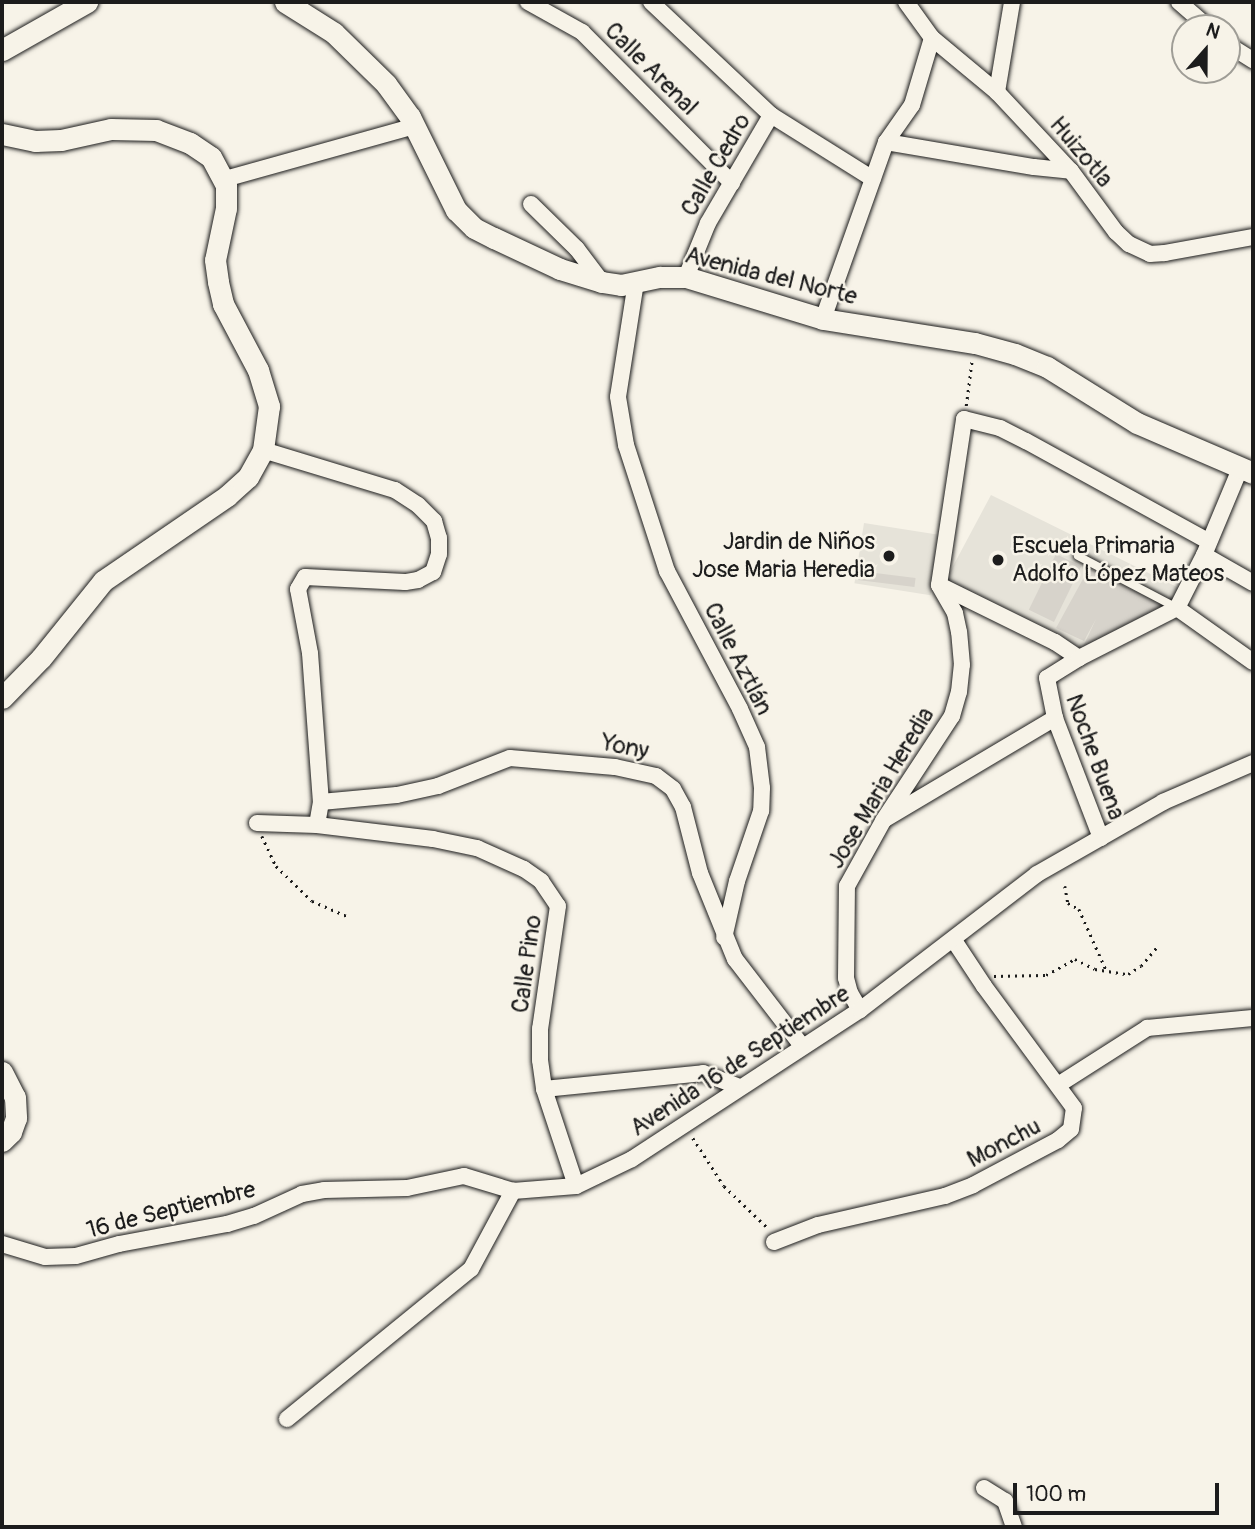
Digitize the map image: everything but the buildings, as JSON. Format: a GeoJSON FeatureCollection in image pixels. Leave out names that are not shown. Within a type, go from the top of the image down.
{"type":"FeatureCollection","features":[{"type":"Feature","properties":{"kind":"street"},"geometry":{"type":"LineString","coordinates":[[2,50],[87,2]]}},
{"type":"Feature","properties":{"kind":"street","name":"Avenida del Norte"},"geometry":{"type":"LineString","coordinates":[[285,2],[324,26],[356,52],[386,84],[415,126],[456,210],[474,229],[561,269],[602,282],[621,285],[686,277],[823,319],[975,343],[1015,354],[1047,367],[1137,424],[1246,471]]}},
{"type":"Feature","properties":{"kind":"street","name":"Calle Arenal"},"geometry":{"type":"LineString","coordinates":[[528,2],[555,8],[732,183]]}},
{"type":"Feature","properties":{"kind":"street"},"geometry":{"type":"LineString","coordinates":[[651,2],[771,115],[873,179]]}},
{"type":"Feature","properties":{"kind":"street","name":"Huizotla"},"geometry":{"type":"LineString","coordinates":[[906,2],[932,38],[997,92],[1071,171],[1116,232],[1139,250],[1165,254],[1253,237]]}},
{"type":"Feature","properties":{"kind":"street"},"geometry":{"type":"LineString","coordinates":[[997,92],[1012,2]]}},
{"type":"Feature","properties":{"kind":"street"},"geometry":{"type":"LineString","coordinates":[[1179,2],[1193,14]]}},
{"type":"Feature","properties":{"kind":"street"},"geometry":{"type":"LineString","coordinates":[[823,319],[886,142],[912,105],[932,38]]}},
{"type":"Feature","properties":{"kind":"street","name":"Calle Cedro"},"geometry":{"type":"LineString","coordinates":[[686,277],[708,223],[771,115]]}},
{"type":"Feature","properties":{"kind":"street"},"geometry":{"type":"LineString","coordinates":[[225,179],[415,126]]}},
{"type":"Feature","properties":{"kind":"street"},"geometry":{"type":"LineString","coordinates":[[2,134],[35,141],[61,140],[111,129],[156,130],[190,143],[211,157],[225,179],[226,208],[215,260],[223,304],[266,389],[268,424],[263,450],[248,477],[227,496],[103,581],[41,658],[2,698]]}},
{"type":"Feature","properties":{"kind":"street"},"geometry":{"type":"LineString","coordinates":[[886,142],[1071,171]]}},
{"type":"Feature","properties":{"kind":"street"},"geometry":{"type":"LineString","coordinates":[[531,204],[577,249],[602,282]]}},
{"type":"Feature","properties":{"kind":"street","name":"Calle Aztlán"},"geometry":{"type":"LineString","coordinates":[[636,282],[618,397],[626,445],[667,570],[757,747],[762,788],[761,811],[737,881],[724,938]]}},
{"type":"Feature","properties":{"kind":"street"},"geometry":{"type":"LineString","coordinates":[[1246,471],[1206,548],[1177,608],[1079,658],[1055,642],[939,585],[964,419],[1000,428],[1026,441],[1206,548],[1253,583]]}},
{"type":"Feature","properties":{"kind":"street"},"geometry":{"type":"LineString","coordinates":[[263,450],[395,490],[418,505],[434,521],[439,538],[439,554],[433,572],[418,580],[405,582],[305,577],[298,589],[310,653],[314,742],[321,802],[317,825]]}},
{"type":"Feature","properties":{"kind":"street","name":"Jose Maria Heredia"},"geometry":{"type":"LineString","coordinates":[[860,1010],[850,993],[846,978],[848,886],[883,821],[952,716],[959,692],[962,665],[959,632],[955,613],[939,585]]}},
{"type":"Feature","properties":{"kind":"street"},"geometry":{"type":"LineString","coordinates":[[1177,608],[1253,662]]}},
{"type":"Feature","properties":{"kind":"street","name":"Noche Buena"},"geometry":{"type":"LineString","coordinates":[[1079,658],[1047,678],[1047,691],[1101,838]]}},
{"type":"Feature","properties":{"kind":"street"},"geometry":{"type":"LineString","coordinates":[[883,821],[1055,718]]}},
{"type":"Feature","properties":{"kind":"street","name":"Yony"},"geometry":{"type":"LineString","coordinates":[[321,802],[397,795],[438,786],[510,758],[561,760],[643,771],[665,782],[683,807],[700,873],[724,938],[748,978],[802,1046]]}},
{"type":"Feature","properties":{"kind":"street","name":"Avenida 16 de Septiembre"},"geometry":{"type":"LineString","coordinates":[[513,1191],[576,1186],[632,1159],[860,1010],[1037,874],[1163,802],[1253,763]]}},
{"type":"Feature","properties":{"kind":"street","name":"Calle Pino"},"geometry":{"type":"LineString","coordinates":[[257,823],[317,825],[433,839],[477,848],[541,881],[558,906],[541,1029],[544,1089],[576,1186]]}},
{"type":"Feature","properties":{"kind":"street","name":"Monchu"},"geometry":{"type":"LineString","coordinates":[[774,1242],[818,1224],[945,1196],[973,1185],[1058,1140],[1071,1129],[1075,1114],[1058,1085],[977,976],[953,939]]}},
{"type":"Feature","properties":{"kind":"street"},"geometry":{"type":"LineString","coordinates":[[1058,1085],[1147,1028],[1253,1018]]}},
{"type":"Feature","properties":{"kind":"street"},"geometry":{"type":"LineString","coordinates":[[2,1072],[15,1097],[16,1118],[11,1132],[2,1141]]}},
{"type":"Feature","properties":{"kind":"street"},"geometry":{"type":"LineString","coordinates":[[544,1089],[703,1073],[739,1087]]}},
{"type":"Feature","properties":{"kind":"street","name":"16 de Septiembre"},"geometry":{"type":"LineString","coordinates":[[2,1244],[45,1257],[76,1256],[119,1244],[228,1224],[254,1216],[302,1194],[324,1190],[407,1188],[464,1176],[513,1191]]}},
{"type":"Feature","properties":{"kind":"street"},"geometry":{"type":"LineString","coordinates":[[287,1419],[471,1269],[513,1191]]}},
{"type":"Feature","properties":{"kind":"street"},"geometry":{"type":"LineString","coordinates":[[984,1488],[1005,1501],[1014,1527]]}},
{"type":"Feature","properties":{"kind":"lane"},"geometry":{"type":"LineString","coordinates":[[1078,556],[1177,608]]}},
{"type":"Feature","properties":{"kind":"path"},"geometry":{"type":"LineString","coordinates":[[964,419],[975,343]]}},
{"type":"Feature","properties":{"kind":"path"},"geometry":{"type":"LineString","coordinates":[[257,823],[276,866],[312,901],[349,917]]}},
{"type":"Feature","properties":{"kind":"path"},"geometry":{"type":"LineString","coordinates":[[1065,886],[1068,903],[1079,909],[1101,952],[1107,972]]}},
{"type":"Feature","properties":{"kind":"path"},"geometry":{"type":"LineString","coordinates":[[977,976],[1046,975],[1075,960],[1107,972],[1124,975],[1134,972],[1157,947]]}},
{"type":"Feature","properties":{"kind":"path"},"geometry":{"type":"LineString","coordinates":[[684,1127],[701,1147],[724,1186],[769,1229],[774,1242]]}},
{"type":"Feature","properties":{"kind":"shaded area"},"geometry":{"type":"Polygon","coordinates":[[[991,495],[1183,590],[1166,608],[1083,649],[944,583],[991,495]]]}},
{"type":"Feature","properties":{"kind":"shaded area"},"geometry":{"type":"Polygon","coordinates":[[[864,523],[940,535],[931,595],[854,583],[864,523]]]}},
{"type":"Feature","properties":{"kind":"shaded area"},"geometry":{"type":"Polygon","coordinates":[[[1056,554],[1081,566],[1054,622],[1029,610],[1056,554]]]}},
{"type":"Feature","properties":{"kind":"shaded area"},"geometry":{"type":"Polygon","coordinates":[[[1089,568],[1164,605],[1083,647],[1096,619],[1084,641],[1056,628],[1089,568]]]}},
{"type":"Feature","properties":{"kind":"shaded area"},"geometry":{"type":"Polygon","coordinates":[[[859,571],[916,578],[914,587],[858,580],[859,571]]]}},
{"type":"Feature","properties":{"kind":"place","name":"Jardin de Niños Jose Maria Heredia"},"geometry":{"type":"Point","coordinates":[889,556]}},
{"type":"Feature","properties":{"kind":"place","name":"Escuela Primaria Adolfo López Mateos"},"geometry":{"type":"Point","coordinates":[998,560]}}]}
